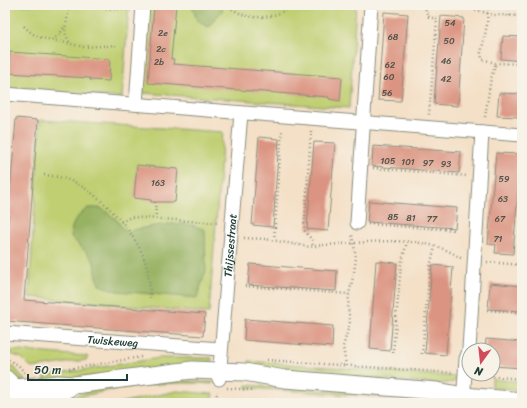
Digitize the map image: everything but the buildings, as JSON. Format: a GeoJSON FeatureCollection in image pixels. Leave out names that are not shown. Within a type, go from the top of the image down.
{"type":"FeatureCollection","features":[{"type":"Feature","properties":{"kind":"main road"},"geometry":{"type":"LineString","coordinates":[[12,390],[58,384],[74,385],[115,378],[171,374],[219,374],[267,382],[285,379],[437,391],[464,396],[522,401]]}},
{"type":"Feature","properties":{"kind":"main road"},"geometry":{"type":"LineString","coordinates":[[28,403],[52,397],[74,385]]}},
{"type":"Feature","properties":{"kind":"main road"},"geometry":{"type":"LineString","coordinates":[[464,396],[522,394]]}},
{"type":"Feature","properties":{"kind":"street"},"geometry":{"type":"LineString","coordinates":[[357,223],[371,5]]}},
{"type":"Feature","properties":{"kind":"street"},"geometry":{"type":"LineString","coordinates":[[136,104],[143,8]]}},
{"type":"Feature","properties":{"kind":"street"},"geometry":{"type":"LineString","coordinates":[[5,94],[522,135]]}},
{"type":"Feature","properties":{"kind":"street","name":"Thijssestraat"},"geometry":{"type":"LineString","coordinates":[[219,374],[241,113]]}},
{"type":"Feature","properties":{"kind":"street"},"geometry":{"type":"LineString","coordinates":[[469,342],[482,132]]}},
{"type":"Feature","properties":{"kind":"street","name":"Twiskeweg"},"geometry":{"type":"LineString","coordinates":[[5,333],[220,348]]}},
{"type":"Feature","properties":{"kind":"street"},"geometry":{"type":"LineString","coordinates":[[464,396],[465,382]]}},
{"type":"Feature","properties":{"kind":"path"},"geometry":{"type":"LineString","coordinates":[[58,5],[143,8]]}},
{"type":"Feature","properties":{"kind":"path"},"geometry":{"type":"LineString","coordinates":[[225,5],[245,16],[268,16],[285,11],[292,5]]}},
{"type":"Feature","properties":{"kind":"path"},"geometry":{"type":"LineString","coordinates":[[425,5],[426,12],[429,17],[437,18],[428,128]]}},
{"type":"Feature","properties":{"kind":"path"},"geometry":{"type":"LineString","coordinates":[[460,5],[487,14],[522,16]]}},
{"type":"Feature","properties":{"kind":"path"},"geometry":{"type":"LineString","coordinates":[[488,5],[487,25],[481,53],[482,59],[496,63],[522,64]]}},
{"type":"Feature","properties":{"kind":"path"},"geometry":{"type":"LineString","coordinates":[[510,5],[510,16]]}},
{"type":"Feature","properties":{"kind":"path"},"geometry":{"type":"LineString","coordinates":[[52,40],[60,34],[65,26],[69,14],[68,6]]}},
{"type":"Feature","properties":{"kind":"path"},"geometry":{"type":"LineString","coordinates":[[24,26],[36,35],[84,47],[120,45]]}},
{"type":"Feature","properties":{"kind":"path"},"geometry":{"type":"LineString","coordinates":[[65,26],[65,37],[71,44]]}},
{"type":"Feature","properties":{"kind":"path"},"geometry":{"type":"LineString","coordinates":[[485,117],[491,78],[496,63]]}},
{"type":"Feature","properties":{"kind":"path"},"geometry":{"type":"LineString","coordinates":[[274,240],[282,128]]}},
{"type":"Feature","properties":{"kind":"path"},"geometry":{"type":"LineString","coordinates":[[311,130],[304,230],[312,240],[313,246]]}},
{"type":"Feature","properties":{"kind":"path"},"geometry":{"type":"LineString","coordinates":[[360,167],[468,176]]}},
{"type":"Feature","properties":{"kind":"path"},"geometry":{"type":"LineString","coordinates":[[44,175],[58,176],[77,184],[98,199],[121,222],[135,240],[145,261],[150,281],[150,298]]}},
{"type":"Feature","properties":{"kind":"path"},"geometry":{"type":"LineString","coordinates":[[155,202],[156,218]]}},
{"type":"Feature","properties":{"kind":"path"},"geometry":{"type":"LineString","coordinates":[[121,222],[130,217],[231,224]]}},
{"type":"Feature","properties":{"kind":"path"},"geometry":{"type":"LineString","coordinates":[[346,366],[343,355],[343,347],[350,322],[348,307],[349,294],[356,257],[352,231],[357,223],[455,230]]}},
{"type":"Feature","properties":{"kind":"path"},"geometry":{"type":"LineString","coordinates":[[230,237],[274,240],[313,246],[407,242],[435,247],[454,253],[464,260],[522,264]]}},
{"type":"Feature","properties":{"kind":"path"},"geometry":{"type":"LineString","coordinates":[[393,353],[401,265],[407,242]]}},
{"type":"Feature","properties":{"kind":"path"},"geometry":{"type":"LineString","coordinates":[[422,354],[430,266],[435,247]]}},
{"type":"Feature","properties":{"kind":"path"},"geometry":{"type":"LineString","coordinates":[[245,286],[349,294]]}},
{"type":"Feature","properties":{"kind":"path"},"geometry":{"type":"LineString","coordinates":[[487,310],[522,313]]}},
{"type":"Feature","properties":{"kind":"green space"},"geometry":{"type":"Polygon","coordinates":[[[11,5],[129,5],[122,98],[5,88],[5,61],[11,5]]]}},
{"type":"Feature","properties":{"kind":"green space"},"geometry":{"type":"Polygon","coordinates":[[[149,5],[356,5],[349,108],[143,93],[149,5]]]}},
{"type":"Feature","properties":{"kind":"green space"},"geometry":{"type":"Polygon","coordinates":[[[192,5],[223,5],[222,11],[208,27],[197,21],[192,5]]]}},
{"type":"Feature","properties":{"kind":"green space"},"geometry":{"type":"Polygon","coordinates":[[[40,120],[223,132],[209,313],[29,297],[40,120]]]}},
{"type":"Feature","properties":{"kind":"green space"},"geometry":{"type":"Polygon","coordinates":[[[88,208],[101,208],[116,219],[125,231],[165,224],[186,224],[205,230],[206,270],[197,298],[117,291],[99,285],[93,259],[71,237],[75,220],[88,208]]]}},
{"type":"Feature","properties":{"kind":"green space"},"geometry":{"type":"Polygon","coordinates":[[[7,350],[88,357],[86,360],[32,368],[22,358],[8,353],[7,350]]]}},
{"type":"Feature","properties":{"kind":"green space"},"geometry":{"type":"Polygon","coordinates":[[[159,358],[212,358],[210,364],[45,381],[45,376],[159,358]]]}},
{"type":"Feature","properties":{"kind":"green space"},"geometry":{"type":"Polygon","coordinates":[[[249,361],[458,377],[454,382],[440,384],[249,368],[249,361]]]}},
{"type":"Feature","properties":{"kind":"green space"},"geometry":{"type":"Polygon","coordinates":[[[5,363],[15,368],[26,382],[14,380],[5,373],[5,363]]]}},
{"type":"Feature","properties":{"kind":"green space"},"geometry":{"type":"Polygon","coordinates":[[[168,380],[213,382],[212,384],[167,383],[137,386],[50,403],[95,389],[168,380]]]}},
{"type":"Feature","properties":{"kind":"green space"},"geometry":{"type":"Polygon","coordinates":[[[501,380],[522,382],[522,391],[492,387],[492,382],[501,382],[501,380]]]}},
{"type":"Feature","properties":{"kind":"green space"},"geometry":{"type":"Polygon","coordinates":[[[247,385],[356,392],[448,401],[247,388],[247,385]]]}},
{"type":"Feature","properties":{"kind":"green space"},"geometry":{"type":"Polygon","coordinates":[[[177,391],[213,394],[211,403],[119,403],[177,391]]]}}]}
